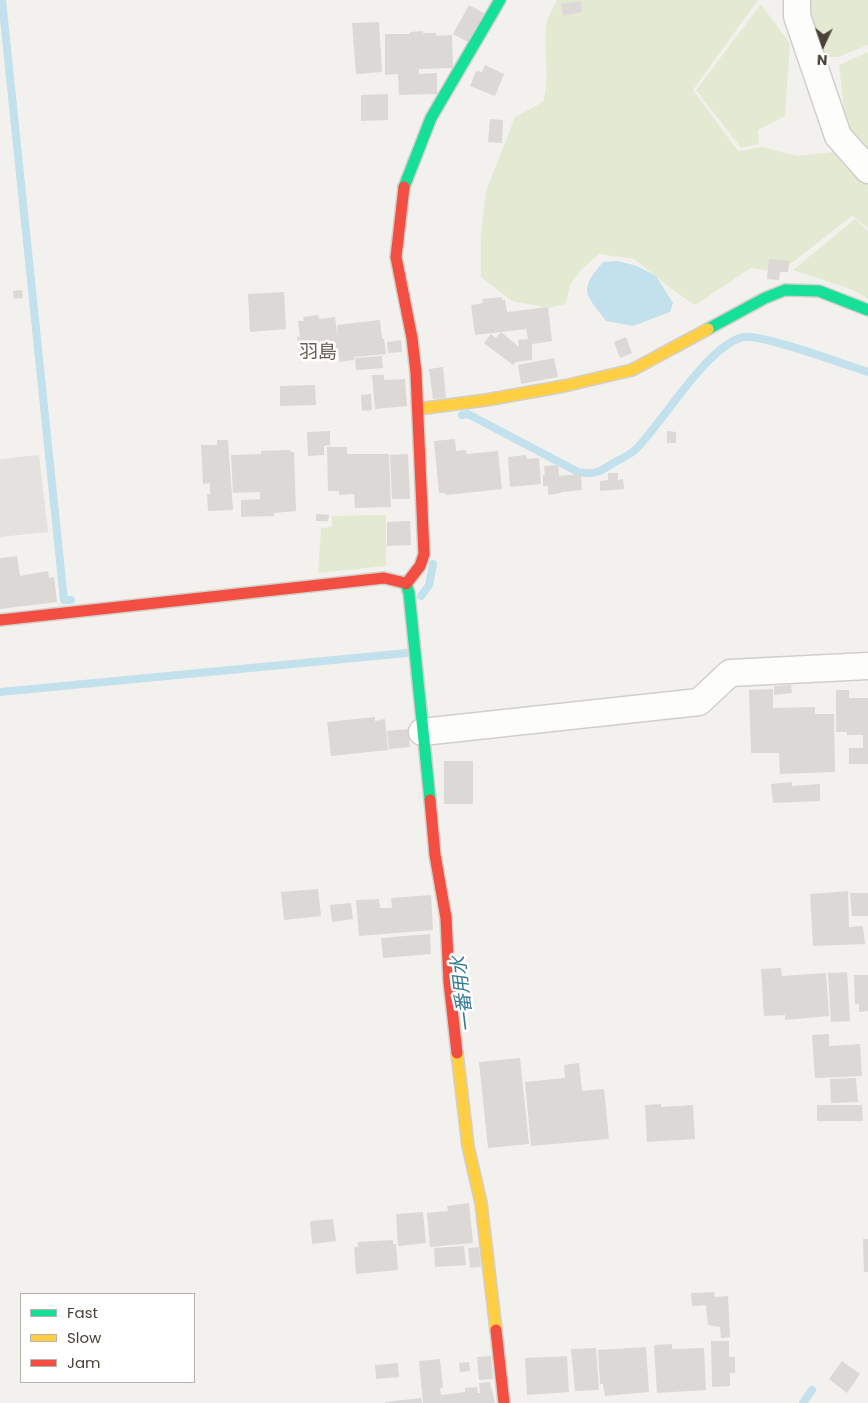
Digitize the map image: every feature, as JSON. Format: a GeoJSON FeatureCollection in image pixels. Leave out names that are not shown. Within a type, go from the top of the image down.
{"type":"FeatureCollection","features":[{"type":"Feature","properties":{"kind":"street"},"geometry":{"type":"LineString","coordinates":[[406,584],[418,571],[424,554],[422,409],[412,338],[396,257],[405,183],[431,118],[500,0]]}},
{"type":"Feature","properties":{"kind":"street"},"geometry":{"type":"LineString","coordinates":[[797,0],[797,16],[838,136],[868,170]]}},
{"type":"Feature","properties":{"kind":"street"},"geometry":{"type":"LineString","coordinates":[[422,409],[564,386],[632,370],[765,298],[786,290],[819,291],[868,310]]}},
{"type":"Feature","properties":{"kind":"street"},"geometry":{"type":"LineString","coordinates":[[0,620],[384,578],[398,580],[406,584],[429,731],[435,855],[446,918],[450,982],[468,1146],[481,1203],[504,1403]]}},
{"type":"Feature","properties":{"kind":"street"},"geometry":{"type":"LineString","coordinates":[[429,731],[699,702],[730,674],[868,666]]}},
{"type":"Feature","properties":{"kind":"shaded area"},"geometry":{"type":"Polygon","coordinates":[[[39,455],[48,532],[0,537],[0,459],[39,455]]]}},
{"type":"Feature","properties":{"kind":"green space"},"geometry":{"type":"Polygon","coordinates":[[[557,0],[758,0],[693,90],[738,151],[762,147],[797,156],[833,152],[868,184],[868,228],[852,216],[780,272],[751,268],[695,305],[634,259],[599,254],[582,269],[570,285],[566,304],[548,308],[512,301],[481,277],[481,234],[486,191],[515,117],[543,102],[546,82],[545,41],[547,21],[557,0]]]}},
{"type":"Feature","properties":{"kind":"green space"},"geometry":{"type":"Polygon","coordinates":[[[803,0],[868,0],[868,45],[838,57],[818,57],[803,0]]]}},
{"type":"Feature","properties":{"kind":"green space"},"geometry":{"type":"Polygon","coordinates":[[[761,4],[790,44],[785,116],[758,130],[759,144],[741,148],[696,90],[761,4]]]}},
{"type":"Feature","properties":{"kind":"green space"},"geometry":{"type":"Polygon","coordinates":[[[868,52],[868,155],[846,128],[839,65],[868,52]]]}},
{"type":"Feature","properties":{"kind":"green space"},"geometry":{"type":"Polygon","coordinates":[[[855,219],[868,231],[868,299],[853,290],[793,270],[855,219]]]}},
{"type":"Feature","properties":{"kind":"green space"},"geometry":{"type":"Polygon","coordinates":[[[386,515],[386,566],[318,573],[321,528],[332,527],[332,516],[386,515]]]}},
{"type":"Feature","properties":{"kind":"water"},"geometry":{"type":"Polygon","coordinates":[[[618,261],[637,266],[656,276],[673,303],[670,312],[633,326],[606,321],[589,298],[587,286],[603,262],[618,261]]]}},
{"type":"Feature","properties":{"kind":"building"},"geometry":{"type":"Polygon","coordinates":[[[581,1],[582,12],[563,16],[561,4],[581,1]]]}},
{"type":"Feature","properties":{"kind":"building"},"geometry":{"type":"Polygon","coordinates":[[[469,5],[484,13],[468,42],[453,34],[469,5]]]}},
{"type":"Feature","properties":{"kind":"building"},"geometry":{"type":"Polygon","coordinates":[[[379,22],[382,72],[356,74],[352,23],[379,22]]]}},
{"type":"Feature","properties":{"kind":"building"},"geometry":{"type":"Polygon","coordinates":[[[423,31],[423,33],[436,33],[436,36],[452,35],[453,68],[419,69],[419,74],[437,73],[437,94],[399,95],[398,74],[385,75],[385,34],[410,34],[410,32],[423,31]]]}},
{"type":"Feature","properties":{"kind":"building"},"geometry":{"type":"Polygon","coordinates":[[[485,65],[504,74],[495,96],[470,86],[476,71],[482,72],[485,65]]]}},
{"type":"Feature","properties":{"kind":"building"},"geometry":{"type":"Polygon","coordinates":[[[388,94],[388,120],[361,121],[361,95],[388,94]]]}},
{"type":"Feature","properties":{"kind":"building"},"geometry":{"type":"Polygon","coordinates":[[[490,119],[503,120],[502,143],[488,142],[490,119]]]}},
{"type":"Feature","properties":{"kind":"building"},"geometry":{"type":"Polygon","coordinates":[[[769,259],[789,261],[788,272],[780,272],[779,280],[767,279],[769,259]]]}},
{"type":"Feature","properties":{"kind":"building"},"geometry":{"type":"Polygon","coordinates":[[[22,290],[23,298],[14,299],[13,291],[22,290]]]}},
{"type":"Feature","properties":{"kind":"building"},"geometry":{"type":"Polygon","coordinates":[[[284,292],[286,329],[250,332],[248,294],[284,292]]]}},
{"type":"Feature","properties":{"kind":"building"},"geometry":{"type":"Polygon","coordinates":[[[502,297],[502,300],[505,300],[507,312],[548,307],[552,341],[532,344],[532,360],[516,362],[513,365],[484,343],[491,334],[496,338],[501,332],[519,347],[518,340],[528,339],[526,329],[475,335],[471,305],[483,303],[482,299],[502,297]]]}},
{"type":"Feature","properties":{"kind":"building"},"geometry":{"type":"Polygon","coordinates":[[[318,315],[319,319],[335,317],[338,341],[337,325],[380,320],[386,354],[354,357],[354,360],[339,362],[339,355],[335,355],[334,341],[326,342],[327,356],[300,359],[297,337],[300,337],[298,321],[304,321],[303,317],[318,315]]]}},
{"type":"Feature","properties":{"kind":"building"},"geometry":{"type":"Polygon","coordinates":[[[626,337],[632,353],[620,358],[614,342],[626,337]]]}},
{"type":"Feature","properties":{"kind":"building"},"geometry":{"type":"Polygon","coordinates":[[[401,340],[402,352],[388,353],[387,342],[401,340]]]}},
{"type":"Feature","properties":{"kind":"building"},"geometry":{"type":"Polygon","coordinates":[[[382,356],[383,368],[356,370],[355,358],[382,356]]]}},
{"type":"Feature","properties":{"kind":"building"},"geometry":{"type":"Polygon","coordinates":[[[554,358],[558,377],[521,384],[518,365],[554,358]]]}},
{"type":"Feature","properties":{"kind":"building"},"geometry":{"type":"Polygon","coordinates":[[[443,367],[446,398],[433,399],[429,369],[443,367]]]}},
{"type":"Feature","properties":{"kind":"building"},"geometry":{"type":"Polygon","coordinates":[[[372,375],[384,375],[384,380],[405,379],[407,406],[375,409],[372,375]]]}},
{"type":"Feature","properties":{"kind":"building"},"geometry":{"type":"Polygon","coordinates":[[[315,385],[316,405],[280,406],[280,386],[315,385]]]}},
{"type":"Feature","properties":{"kind":"building"},"geometry":{"type":"Polygon","coordinates":[[[371,394],[372,410],[362,411],[361,395],[371,394]]]}},
{"type":"Feature","properties":{"kind":"building"},"geometry":{"type":"Polygon","coordinates":[[[330,431],[330,445],[324,446],[324,455],[308,456],[307,432],[330,431]]]}},
{"type":"Feature","properties":{"kind":"building"},"geometry":{"type":"Polygon","coordinates":[[[667,431],[676,432],[676,443],[667,443],[667,431]]]}},
{"type":"Feature","properties":{"kind":"building"},"geometry":{"type":"Polygon","coordinates":[[[455,439],[456,451],[466,450],[467,454],[498,451],[502,489],[446,495],[445,493],[439,493],[434,441],[455,439]]]}},
{"type":"Feature","properties":{"kind":"building"},"geometry":{"type":"Polygon","coordinates":[[[217,440],[228,440],[233,510],[208,511],[207,494],[210,494],[210,483],[203,484],[201,445],[217,445],[217,440]]]}},
{"type":"Feature","properties":{"kind":"building"},"geometry":{"type":"Polygon","coordinates":[[[327,447],[347,447],[347,454],[389,454],[391,507],[355,508],[354,494],[339,495],[339,491],[328,491],[327,447]]]}},
{"type":"Feature","properties":{"kind":"building"},"geometry":{"type":"Polygon","coordinates":[[[290,450],[290,452],[294,452],[296,511],[274,513],[274,516],[241,517],[241,500],[260,499],[260,492],[233,493],[231,455],[261,454],[261,451],[290,450]]]}},
{"type":"Feature","properties":{"kind":"building"},"geometry":{"type":"Polygon","coordinates":[[[408,454],[410,499],[392,499],[390,455],[408,454]]]}},
{"type":"Feature","properties":{"kind":"building"},"geometry":{"type":"Polygon","coordinates":[[[526,455],[527,459],[539,458],[541,484],[510,487],[508,457],[526,455]]]}},
{"type":"Feature","properties":{"kind":"building"},"geometry":{"type":"Polygon","coordinates":[[[558,465],[559,476],[581,474],[582,490],[548,495],[548,486],[543,486],[544,466],[558,465]]]}},
{"type":"Feature","properties":{"kind":"building"},"geometry":{"type":"Polygon","coordinates":[[[608,473],[618,473],[618,480],[623,479],[624,489],[600,491],[600,481],[608,480],[608,473]]]}},
{"type":"Feature","properties":{"kind":"building"},"geometry":{"type":"Polygon","coordinates":[[[316,514],[329,515],[328,521],[316,521],[316,514]]]}},
{"type":"Feature","properties":{"kind":"building"},"geometry":{"type":"Polygon","coordinates":[[[410,521],[411,545],[387,546],[387,522],[410,521]]]}},
{"type":"Feature","properties":{"kind":"building"},"geometry":{"type":"Polygon","coordinates":[[[17,556],[20,576],[48,571],[49,578],[54,577],[57,602],[0,609],[0,558],[17,556]]]}},
{"type":"Feature","properties":{"kind":"building"},"geometry":{"type":"Polygon","coordinates":[[[791,685],[792,693],[774,695],[774,686],[791,685]]]}},
{"type":"Feature","properties":{"kind":"building"},"geometry":{"type":"Polygon","coordinates":[[[773,689],[773,708],[815,707],[815,714],[834,714],[835,772],[780,774],[779,753],[751,753],[749,690],[773,689]]]}},
{"type":"Feature","properties":{"kind":"building"},"geometry":{"type":"Polygon","coordinates":[[[836,690],[849,690],[849,698],[868,698],[868,764],[849,764],[849,748],[863,748],[863,735],[847,735],[847,732],[836,732],[836,690]]]}},
{"type":"Feature","properties":{"kind":"building"},"geometry":{"type":"Polygon","coordinates":[[[375,717],[375,721],[385,719],[388,750],[331,756],[327,722],[375,717]]]}},
{"type":"Feature","properties":{"kind":"building"},"geometry":{"type":"Polygon","coordinates":[[[408,729],[410,747],[389,749],[387,731],[408,729]]]}},
{"type":"Feature","properties":{"kind":"building"},"geometry":{"type":"Polygon","coordinates":[[[444,761],[473,761],[473,804],[444,804],[444,761]]]}},
{"type":"Feature","properties":{"kind":"building"},"geometry":{"type":"Polygon","coordinates":[[[792,782],[792,786],[820,784],[820,801],[773,803],[771,784],[792,782]]]}},
{"type":"Feature","properties":{"kind":"building"},"geometry":{"type":"Polygon","coordinates":[[[318,889],[321,916],[284,920],[281,892],[318,889]]]}},
{"type":"Feature","properties":{"kind":"building"},"geometry":{"type":"Polygon","coordinates":[[[848,891],[849,927],[863,926],[865,944],[813,946],[810,894],[848,891]]]}},
{"type":"Feature","properties":{"kind":"building"},"geometry":{"type":"Polygon","coordinates":[[[850,893],[868,893],[868,916],[852,916],[850,893]]]}},
{"type":"Feature","properties":{"kind":"building"},"geometry":{"type":"Polygon","coordinates":[[[431,895],[433,930],[359,936],[356,900],[379,899],[380,908],[392,908],[391,898],[431,895]]]}},
{"type":"Feature","properties":{"kind":"building"},"geometry":{"type":"Polygon","coordinates":[[[351,903],[353,919],[332,922],[330,905],[351,903]]]}},
{"type":"Feature","properties":{"kind":"building"},"geometry":{"type":"Polygon","coordinates":[[[430,934],[431,954],[383,958],[381,938],[430,934]]]}},
{"type":"Feature","properties":{"kind":"building"},"geometry":{"type":"Polygon","coordinates":[[[781,968],[782,976],[826,973],[829,1016],[785,1020],[785,1015],[764,1016],[761,969],[781,968]]]}},
{"type":"Feature","properties":{"kind":"building"},"geometry":{"type":"Polygon","coordinates":[[[847,972],[850,1021],[831,1022],[828,973],[847,972]]]}},
{"type":"Feature","properties":{"kind":"building"},"geometry":{"type":"Polygon","coordinates":[[[854,975],[868,975],[868,1011],[859,1012],[859,1004],[855,1004],[854,975]]]}},
{"type":"Feature","properties":{"kind":"building"},"geometry":{"type":"Polygon","coordinates":[[[829,1034],[829,1046],[860,1044],[862,1076],[815,1078],[812,1035],[829,1034]]]}},
{"type":"Feature","properties":{"kind":"building"},"geometry":{"type":"Polygon","coordinates":[[[520,1058],[529,1144],[488,1148],[479,1062],[520,1058]]]}},
{"type":"Feature","properties":{"kind":"building"},"geometry":{"type":"Polygon","coordinates":[[[579,1063],[582,1091],[604,1089],[609,1139],[531,1146],[525,1082],[565,1078],[564,1065],[579,1063]]]}},
{"type":"Feature","properties":{"kind":"building"},"geometry":{"type":"Polygon","coordinates":[[[856,1078],[858,1102],[831,1103],[830,1079],[856,1078]]]}},
{"type":"Feature","properties":{"kind":"building"},"geometry":{"type":"Polygon","coordinates":[[[661,1104],[661,1107],[693,1105],[695,1139],[647,1142],[645,1105],[661,1104]]]}},
{"type":"Feature","properties":{"kind":"building"},"geometry":{"type":"Polygon","coordinates":[[[817,1105],[862,1105],[863,1121],[817,1121],[817,1105]]]}},
{"type":"Feature","properties":{"kind":"building"},"geometry":{"type":"Polygon","coordinates":[[[469,1203],[473,1243],[430,1247],[427,1213],[448,1211],[447,1206],[469,1203]]]}},
{"type":"Feature","properties":{"kind":"building"},"geometry":{"type":"Polygon","coordinates":[[[423,1212],[426,1243],[398,1246],[396,1214],[423,1212]]]}},
{"type":"Feature","properties":{"kind":"building"},"geometry":{"type":"Polygon","coordinates":[[[333,1219],[336,1241],[312,1244],[310,1221],[333,1219]]]}},
{"type":"Feature","properties":{"kind":"building"},"geometry":{"type":"Polygon","coordinates":[[[863,1239],[868,1239],[868,1272],[864,1272],[863,1239]]]}},
{"type":"Feature","properties":{"kind":"building"},"geometry":{"type":"Polygon","coordinates":[[[393,1240],[393,1244],[396,1244],[398,1270],[356,1274],[354,1247],[358,1247],[358,1242],[393,1240]]]}},
{"type":"Feature","properties":{"kind":"building"},"geometry":{"type":"Polygon","coordinates":[[[464,1246],[466,1265],[435,1267],[434,1248],[464,1246]]]}},
{"type":"Feature","properties":{"kind":"building"},"geometry":{"type":"Polygon","coordinates":[[[479,1247],[481,1267],[470,1268],[468,1248],[479,1247]]]}},
{"type":"Feature","properties":{"kind":"building"},"geometry":{"type":"Polygon","coordinates":[[[714,1292],[715,1297],[728,1296],[730,1337],[721,1338],[720,1327],[708,1325],[706,1305],[692,1306],[691,1293],[714,1292]]]}},
{"type":"Feature","properties":{"kind":"building"},"geometry":{"type":"Polygon","coordinates":[[[711,1341],[729,1341],[729,1357],[735,1357],[735,1373],[730,1373],[730,1386],[712,1387],[711,1341]]]}},
{"type":"Feature","properties":{"kind":"building"},"geometry":{"type":"Polygon","coordinates":[[[672,1344],[672,1349],[704,1348],[706,1390],[657,1393],[654,1345],[672,1344]]]}},
{"type":"Feature","properties":{"kind":"building"},"geometry":{"type":"Polygon","coordinates":[[[646,1347],[649,1392],[605,1396],[603,1384],[600,1384],[598,1350],[646,1347]]]}},
{"type":"Feature","properties":{"kind":"building"},"geometry":{"type":"Polygon","coordinates":[[[596,1348],[599,1390],[575,1391],[571,1349],[596,1348]]]}},
{"type":"Feature","properties":{"kind":"building"},"geometry":{"type":"Polygon","coordinates":[[[491,1356],[493,1379],[479,1380],[477,1357],[491,1356]]]}},
{"type":"Feature","properties":{"kind":"building"},"geometry":{"type":"Polygon","coordinates":[[[567,1356],[569,1392],[527,1395],[525,1358],[567,1356]]]}},
{"type":"Feature","properties":{"kind":"building"},"geometry":{"type":"Polygon","coordinates":[[[440,1359],[443,1388],[440,1388],[441,1395],[465,1392],[465,1388],[477,1387],[478,1393],[480,1393],[479,1383],[490,1382],[495,1403],[423,1403],[419,1361],[440,1359]]]}},
{"type":"Feature","properties":{"kind":"building"},"geometry":{"type":"Polygon","coordinates":[[[842,1361],[860,1374],[847,1393],[829,1379],[842,1361]]]}},
{"type":"Feature","properties":{"kind":"building"},"geometry":{"type":"Polygon","coordinates":[[[469,1362],[470,1371],[460,1372],[459,1363],[469,1362]]]}},
{"type":"Feature","properties":{"kind":"building"},"geometry":{"type":"Polygon","coordinates":[[[398,1363],[399,1377],[376,1379],[375,1365],[398,1363]]]}},
{"type":"Feature","properties":{"kind":"building"},"geometry":{"type":"Polygon","coordinates":[[[421,1398],[422,1403],[385,1402],[421,1398]]]}},
{"type":"Feature","properties":{"kind":"waterway"},"geometry":{"type":"LineString","coordinates":[[2,0],[64,600],[71,600]]}},
{"type":"Feature","properties":{"kind":"waterway"},"geometry":{"type":"LineString","coordinates":[[462,415],[468,414],[578,472],[593,473],[604,469],[634,451],[686,386],[715,354],[729,343],[743,337],[752,337],[784,344],[868,372]]}},
{"type":"Feature","properties":{"kind":"waterway"},"geometry":{"type":"LineString","coordinates":[[421,596],[429,585],[433,564]]}},
{"type":"Feature","properties":{"kind":"waterway"},"geometry":{"type":"LineString","coordinates":[[0,692],[407,653]]}},
{"type":"Feature","properties":{"kind":"waterway"},"geometry":{"type":"LineString","coordinates":[[803,1403],[812,1390]]}},
{"type":"Feature","properties":{"kind":"traffic: fast"},"geometry":{"type":"LineString","coordinates":[[404,187],[431,118],[500,0]]}},
{"type":"Feature","properties":{"kind":"traffic: fast"},"geometry":{"type":"LineString","coordinates":[[708,329],[765,298],[785,290],[819,291],[868,310]]}},
{"type":"Feature","properties":{"kind":"traffic: fast"},"geometry":{"type":"LineString","coordinates":[[401,582],[406,584],[409,593],[430,800]]}},
{"type":"Feature","properties":{"kind":"traffic: slow"},"geometry":{"type":"LineString","coordinates":[[418,409],[486,400],[564,386],[632,370],[708,329]]}},
{"type":"Feature","properties":{"kind":"traffic: slow"},"geometry":{"type":"LineString","coordinates":[[457,1053],[468,1146],[481,1203],[496,1330]]}},
{"type":"Feature","properties":{"kind":"traffic: jam"},"geometry":{"type":"LineString","coordinates":[[404,187],[396,257],[412,338],[416,373],[424,554],[420,566],[406,584]]}},
{"type":"Feature","properties":{"kind":"traffic: jam"},"geometry":{"type":"LineString","coordinates":[[0,620],[384,578],[401,582]]}},
{"type":"Feature","properties":{"kind":"traffic: jam"},"geometry":{"type":"LineString","coordinates":[[430,800],[435,855],[446,918],[449,982],[457,1053]]}},
{"type":"Feature","properties":{"kind":"traffic: jam"},"geometry":{"type":"LineString","coordinates":[[496,1330],[504,1403]]}},
{"type":"Feature","properties":{"kind":"district","name":"羽島"},"geometry":{"type":"Point","coordinates":[318,353]}},
{"type":"Feature","properties":{"kind":"water label","name":"一番用水"},"geometry":{"type":"Point","coordinates":[464,994]}}]}
